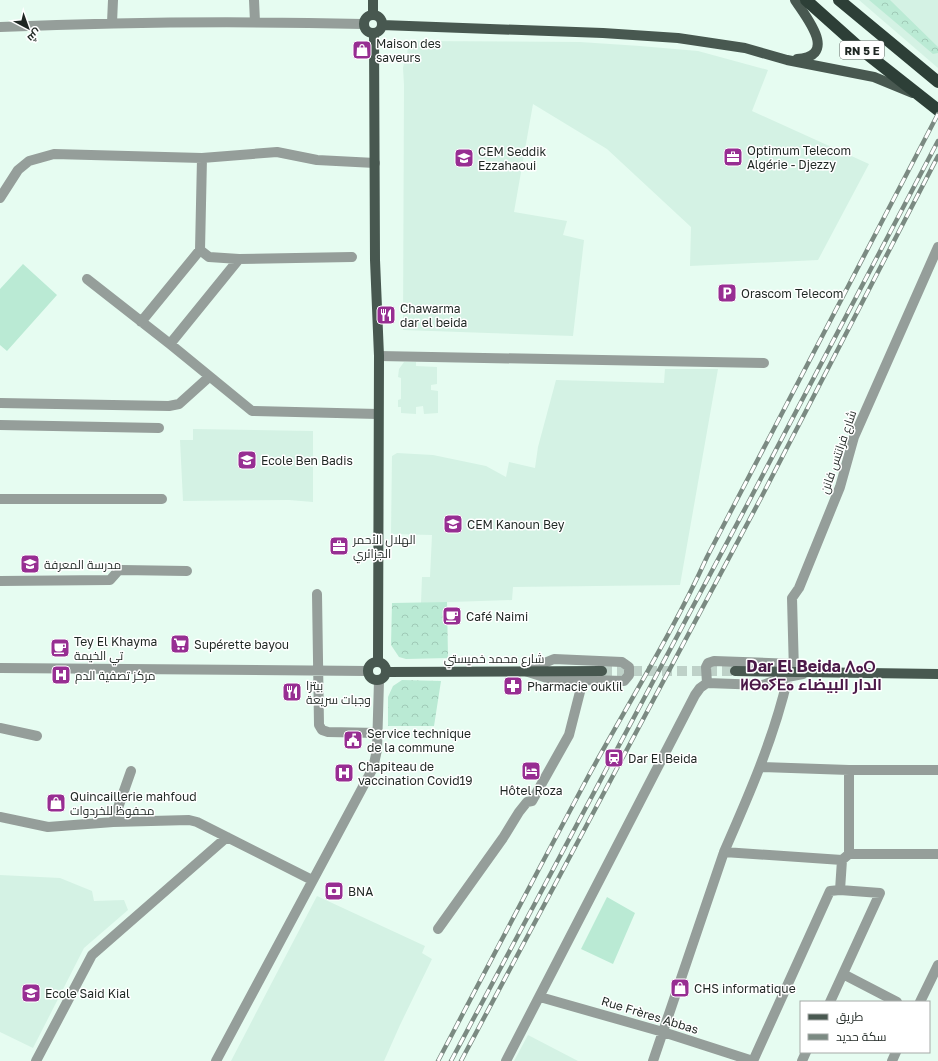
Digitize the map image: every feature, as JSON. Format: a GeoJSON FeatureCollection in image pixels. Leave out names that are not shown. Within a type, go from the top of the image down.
{"type":"FeatureCollection","features":[{"type":"Feature","properties":{"kind":"highway","name":"RN 5 E"},"geometry":{"type":"LineString","coordinates":[[806,0],[862,50],[938,110]]}},
{"type":"Feature","properties":{"kind":"highway","name":"RN 5 E"},"geometry":{"type":"LineString","coordinates":[[839,0],[935,79]]}},
{"type":"Feature","properties":{"kind":"main road"},"geometry":{"type":"LineString","coordinates":[[373,0],[374,15]]}},
{"type":"Feature","properties":{"kind":"main road"},"geometry":{"type":"LineString","coordinates":[[787,60],[808,58],[814,54],[817,48],[818,40],[815,30],[795,0]]}},
{"type":"Feature","properties":{"kind":"main road"},"geometry":{"type":"LineString","coordinates":[[370,15],[374,15],[379,17],[382,25],[379,31],[374,34],[367,32],[363,24],[365,18],[370,15]]}},
{"type":"Feature","properties":{"kind":"main road"},"geometry":{"type":"LineString","coordinates":[[382,25],[604,33],[678,38],[745,48],[787,60],[874,77],[920,96]]}},
{"type":"Feature","properties":{"kind":"main road"},"geometry":{"type":"LineString","coordinates":[[374,34],[375,260],[378,356],[378,662]]}},
{"type":"Feature","properties":{"kind":"main road"},"geometry":{"type":"LineString","coordinates":[[378,662],[384,664],[387,672],[384,678],[379,680],[370,677],[368,671],[372,663],[378,662]]}},
{"type":"Feature","properties":{"kind":"main road","name":"شارع محمد خميستي"},"geometry":{"type":"LineString","coordinates":[[387,672],[602,670]]}},
{"type":"Feature","properties":{"kind":"main road"},"geometry":{"type":"LineString","coordinates":[[735,672],[792,671],[938,674]]}},
{"type":"Feature","properties":{"kind":"street"},"geometry":{"type":"LineString","coordinates":[[112,22],[113,0]]}},
{"type":"Feature","properties":{"kind":"street"},"geometry":{"type":"LineString","coordinates":[[254,0],[255,22]]}},
{"type":"Feature","properties":{"kind":"street"},"geometry":{"type":"LineString","coordinates":[[0,26],[112,22],[363,24]]}},
{"type":"Feature","properties":{"kind":"street"},"geometry":{"type":"LineString","coordinates":[[0,198],[18,170],[29,161],[54,154],[202,158],[277,152],[317,160],[375,163]]}},
{"type":"Feature","properties":{"kind":"street"},"geometry":{"type":"LineString","coordinates":[[141,322],[200,250],[202,158]]}},
{"type":"Feature","properties":{"kind":"street","name":"شارع فرانتس فانن"},"geometry":{"type":"LineString","coordinates":[[653,1061],[724,852],[761,767],[792,671],[792,598],[800,588],[840,487],[854,437],[938,247]]}},
{"type":"Feature","properties":{"kind":"street"},"geometry":{"type":"LineString","coordinates":[[200,250],[209,258],[239,259],[352,257]]}},
{"type":"Feature","properties":{"kind":"street"},"geometry":{"type":"LineString","coordinates":[[170,344],[239,259]]}},
{"type":"Feature","properties":{"kind":"street"},"geometry":{"type":"LineString","coordinates":[[87,279],[252,411],[378,414]]}},
{"type":"Feature","properties":{"kind":"street"},"geometry":{"type":"LineString","coordinates":[[378,356],[764,363]]}},
{"type":"Feature","properties":{"kind":"street"},"geometry":{"type":"LineString","coordinates":[[0,403],[169,406],[179,404],[209,377]]}},
{"type":"Feature","properties":{"kind":"street"},"geometry":{"type":"LineString","coordinates":[[0,425],[159,428]]}},
{"type":"Feature","properties":{"kind":"street"},"geometry":{"type":"LineString","coordinates":[[0,499],[162,499]]}},
{"type":"Feature","properties":{"kind":"street"},"geometry":{"type":"LineString","coordinates":[[0,581],[110,580],[118,571],[121,570],[187,571]]}},
{"type":"Feature","properties":{"kind":"street"},"geometry":{"type":"LineString","coordinates":[[317,594],[319,725],[322,730],[328,732],[378,733]]}},
{"type":"Feature","properties":{"kind":"street"},"geometry":{"type":"LineString","coordinates":[[554,659],[622,662],[629,667],[629,675],[624,681],[550,679],[525,671],[554,659]]}},
{"type":"Feature","properties":{"kind":"street"},"geometry":{"type":"LineString","coordinates":[[707,683],[706,667],[708,663],[714,662],[792,671]]}},
{"type":"Feature","properties":{"kind":"street"},"geometry":{"type":"LineString","coordinates":[[0,668],[368,671]]}},
{"type":"Feature","properties":{"kind":"street"},"geometry":{"type":"LineString","coordinates":[[506,1061],[695,695],[700,688],[707,683],[763,684],[792,671]]}},
{"type":"Feature","properties":{"kind":"street"},"geometry":{"type":"LineString","coordinates":[[216,1061],[373,768],[377,750],[379,680]]}},
{"type":"Feature","properties":{"kind":"street"},"geometry":{"type":"LineString","coordinates":[[438,929],[503,838],[519,812],[527,802],[532,801],[538,792],[570,735],[583,680]]}},
{"type":"Feature","properties":{"kind":"street"},"geometry":{"type":"LineString","coordinates":[[0,728],[38,736]]}},
{"type":"Feature","properties":{"kind":"street"},"geometry":{"type":"LineString","coordinates":[[761,767],[849,770],[938,770]]}},
{"type":"Feature","properties":{"kind":"street"},"geometry":{"type":"LineString","coordinates":[[840,890],[846,857],[849,770]]}},
{"type":"Feature","properties":{"kind":"street"},"geometry":{"type":"LineString","coordinates":[[113,822],[131,771]]}},
{"type":"Feature","properties":{"kind":"street"},"geometry":{"type":"LineString","coordinates":[[3,820],[48,826],[113,822],[188,820],[197,822],[312,880]]}},
{"type":"Feature","properties":{"kind":"street"},"geometry":{"type":"LineString","coordinates":[[36,1061],[92,955],[227,837]]}},
{"type":"Feature","properties":{"kind":"street"},"geometry":{"type":"LineString","coordinates":[[724,852],[846,857],[938,854]]}},
{"type":"Feature","properties":{"kind":"street"},"geometry":{"type":"LineString","coordinates":[[750,1061],[830,891],[840,890],[880,893],[830,1001]]}},
{"type":"Feature","properties":{"kind":"street"},"geometry":{"type":"LineString","coordinates":[[920,1001],[938,965]]}},
{"type":"Feature","properties":{"kind":"street"},"geometry":{"type":"LineString","coordinates":[[843,974],[895,1001]]}},
{"type":"Feature","properties":{"kind":"street","name":"Rue Frères Abbas"},"geometry":{"type":"LineString","coordinates":[[540,997],[663,1032],[750,1061]]}},
{"type":"Feature","properties":{"kind":"shaded area"},"geometry":{"type":"Polygon","coordinates":[[[859,0],[938,0],[938,68],[859,0]]]}},
{"type":"Feature","properties":{"kind":"shaded area"},"geometry":{"type":"Polygon","coordinates":[[[408,41],[580,42],[698,51],[768,70],[752,111],[869,164],[818,260],[690,266],[691,227],[607,149],[533,104],[514,212],[567,221],[563,235],[584,240],[573,336],[403,330],[403,68],[407,59],[408,41]]]}},
{"type":"Feature","properties":{"kind":"shaded area"},"geometry":{"type":"Polygon","coordinates":[[[404,362],[416,362],[416,366],[437,367],[437,384],[431,385],[431,390],[438,391],[438,413],[424,414],[423,406],[416,407],[416,414],[401,413],[401,407],[398,407],[398,400],[401,399],[401,378],[398,377],[399,369],[404,362]]]}},
{"type":"Feature","properties":{"kind":"shaded area"},"geometry":{"type":"Polygon","coordinates":[[[665,369],[718,369],[680,585],[513,587],[512,600],[421,603],[422,577],[430,577],[432,535],[391,534],[392,456],[397,453],[433,455],[486,466],[506,477],[509,462],[535,468],[538,447],[556,380],[664,383],[665,369]]]}},
{"type":"Feature","properties":{"kind":"shaded area","name":"Ecole Ben Badis"},"geometry":{"type":"Polygon","coordinates":[[[193,429],[313,431],[313,502],[289,500],[183,501],[180,440],[193,440],[193,429]]]}},
{"type":"Feature","properties":{"kind":"shaded area","name":"Ecole Said Kial"},"geometry":{"type":"Polygon","coordinates":[[[0,875],[60,878],[92,891],[94,901],[124,900],[128,910],[84,948],[33,1048],[0,1032],[0,875]]]}},
{"type":"Feature","properties":{"kind":"shaded area"},"geometry":{"type":"Polygon","coordinates":[[[317,896],[425,946],[422,953],[432,959],[384,1061],[231,1061],[317,896]]]}},
{"type":"Feature","properties":{"kind":"shaded area"},"geometry":{"type":"Polygon","coordinates":[[[528,1035],[578,1061],[514,1061],[528,1035]]]}},
{"type":"Feature","properties":{"kind":"green space"},"geometry":{"type":"Polygon","coordinates":[[[869,0],[890,0],[938,47],[938,53],[933,54],[869,0]]]}},
{"type":"Feature","properties":{"kind":"green space"},"geometry":{"type":"Polygon","coordinates":[[[23,264],[57,295],[7,351],[0,345],[0,289],[23,264]]]}},
{"type":"Feature","properties":{"kind":"green space"},"geometry":{"type":"Polygon","coordinates":[[[447,602],[448,658],[406,659],[399,657],[391,645],[392,603],[447,602]]]}},
{"type":"Feature","properties":{"kind":"green space"},"geometry":{"type":"Polygon","coordinates":[[[402,680],[441,681],[434,726],[388,726],[388,697],[393,686],[402,680]]]}},
{"type":"Feature","properties":{"kind":"green space"},"geometry":{"type":"Polygon","coordinates":[[[607,897],[635,913],[613,964],[581,949],[607,897]]]}},
{"type":"Feature","properties":{"kind":"tunnel"},"geometry":{"type":"LineString","coordinates":[[602,671],[735,671]]}},
{"type":"Feature","properties":{"kind":"railway"},"geometry":{"type":"LineString","coordinates":[[438,1061],[589,775],[680,612],[707,557],[938,114]]}},
{"type":"Feature","properties":{"kind":"railway"},"geometry":{"type":"LineString","coordinates":[[451,1061],[747,505],[938,141]]}},
{"type":"Feature","properties":{"kind":"railway"},"geometry":{"type":"LineString","coordinates":[[461,1061],[762,496],[938,156]]}},
{"type":"Feature","properties":{"kind":"place","name":"Maison des saveurs"},"geometry":{"type":"Point","coordinates":[362,50]}},
{"type":"Feature","properties":{"kind":"place","name":"Optimum Telecom Algérie - Djezzy"},"geometry":{"type":"Point","coordinates":[733,157]}},
{"type":"Feature","properties":{"kind":"place","name":"CEM Seddik Ezzahaoui"},"geometry":{"type":"Point","coordinates":[464,158]}},
{"type":"Feature","properties":{"kind":"place","name":"Orascom Telecom"},"geometry":{"type":"Point","coordinates":[727,293]}},
{"type":"Feature","properties":{"kind":"place","name":"Chawarma dar el beida"},"geometry":{"type":"Point","coordinates":[386,315]}},
{"type":"Feature","properties":{"kind":"place","name":"Ecole Ben Badis"},"geometry":{"type":"Point","coordinates":[247,460]}},
{"type":"Feature","properties":{"kind":"place","name":"CEM Kanoun Bey"},"geometry":{"type":"Point","coordinates":[453,524]}},
{"type":"Feature","properties":{"kind":"place","name":"الهلال الأحمر الجزائري"},"geometry":{"type":"Point","coordinates":[339,546]}},
{"type":"Feature","properties":{"kind":"place","name":"مدرسة المعرفة"},"geometry":{"type":"Point","coordinates":[30,564]}},
{"type":"Feature","properties":{"kind":"place","name":"Café Naimi"},"geometry":{"type":"Point","coordinates":[452,616]}},
{"type":"Feature","properties":{"kind":"place","name":"Supérette bayou"},"geometry":{"type":"Point","coordinates":[180,644]}},
{"type":"Feature","properties":{"kind":"place","name":"Tey El Khayma تي الخيمة"},"geometry":{"type":"Point","coordinates":[60,648]}},
{"type":"Feature","properties":{"kind":"place","name":"مركز تصفية الدم"},"geometry":{"type":"Point","coordinates":[61,675]}},
{"type":"Feature","properties":{"kind":"place","name":"Pharmacie ouklil"},"geometry":{"type":"Point","coordinates":[513,686]}},
{"type":"Feature","properties":{"kind":"place","name":"بيتزا وجبات سريعة"},"geometry":{"type":"Point","coordinates":[292,692]}},
{"type":"Feature","properties":{"kind":"place","name":"Service technique de la commune"},"geometry":{"type":"Point","coordinates":[353,740]}},
{"type":"Feature","properties":{"kind":"place","name":"Dar El Beida"},"geometry":{"type":"Point","coordinates":[614,758]}},
{"type":"Feature","properties":{"kind":"place","name":"Hôtel Roza"},"geometry":{"type":"Point","coordinates":[531,771]}},
{"type":"Feature","properties":{"kind":"place","name":"Chapiteau de vaccination Covid19"},"geometry":{"type":"Point","coordinates":[344,773]}},
{"type":"Feature","properties":{"kind":"place","name":"Quincaillerie mahfoud محفوظ للخردوات"},"geometry":{"type":"Point","coordinates":[56,803]}},
{"type":"Feature","properties":{"kind":"place","name":"BNA"},"geometry":{"type":"Point","coordinates":[334,891]}},
{"type":"Feature","properties":{"kind":"place","name":"CHS informatique"},"geometry":{"type":"Point","coordinates":[680,988]}},
{"type":"Feature","properties":{"kind":"place","name":"Ecole Said Kial"},"geometry":{"type":"Point","coordinates":[31,993]}},
{"type":"Feature","properties":{"kind":"district","name":"Dar El Beida ⴷⴰⵔ ⵍⴱⴰⵢⴹⴰ الدار البيضاء"},"geometry":{"type":"Point","coordinates":[811,675]}}]}
